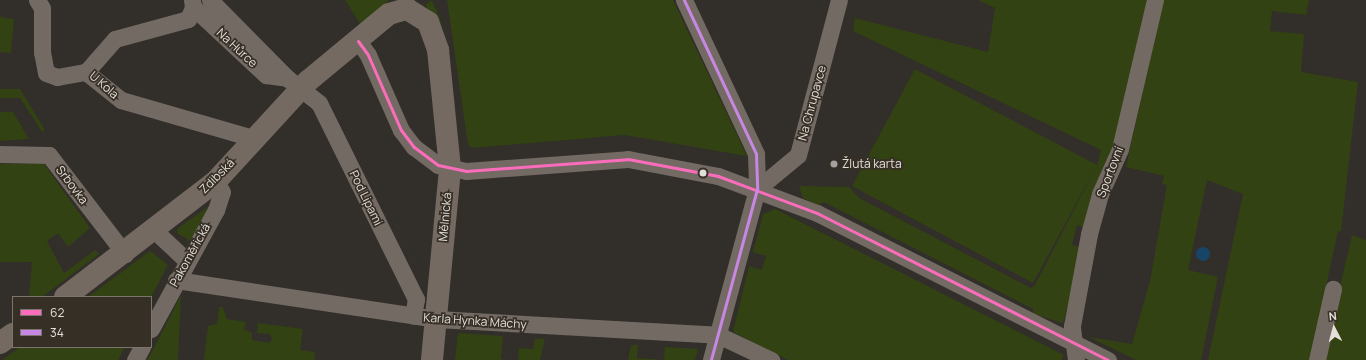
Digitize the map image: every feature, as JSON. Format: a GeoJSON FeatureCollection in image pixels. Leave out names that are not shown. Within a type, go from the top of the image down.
{"type":"FeatureCollection","features":[{"type":"Feature","properties":{"kind":"main road","name":"Zdibská"},"geometry":{"type":"LineString","coordinates":[[66,296],[125,254],[216,181],[253,138],[293,83],[358,41],[389,14],[407,5]]}},
{"type":"Feature","properties":{"kind":"main road","name":"Mělnická"},"geometry":{"type":"LineString","coordinates":[[407,5],[428,22],[442,74],[450,169],[432,360]]}},
{"type":"Feature","properties":{"kind":"main road"},"geometry":{"type":"LineString","coordinates":[[0,344],[12,335]]}},
{"type":"Feature","properties":{"kind":"street"},"geometry":{"type":"LineString","coordinates":[[38,0],[42,8],[42,52],[46,73],[57,77],[86,72]]}},
{"type":"Feature","properties":{"kind":"street","name":"Na Hůrce"},"geometry":{"type":"LineString","coordinates":[[210,0],[293,83]]}},
{"type":"Feature","properties":{"kind":"street"},"geometry":{"type":"LineString","coordinates":[[684,0],[756,154],[757,189],[711,360]]}},
{"type":"Feature","properties":{"kind":"street","name":"Na Chrupavce"},"geometry":{"type":"LineString","coordinates":[[757,189],[798,155],[839,0]]}},
{"type":"Feature","properties":{"kind":"street","name":"Sportovní"},"geometry":{"type":"LineString","coordinates":[[1076,352],[1072,326],[1089,234],[1103,187],[1120,149],[1155,0]]}},
{"type":"Feature","properties":{"kind":"street","name":"U Kola"},"geometry":{"type":"LineString","coordinates":[[193,3],[188,19],[115,39],[86,72],[121,100],[253,138]]}},
{"type":"Feature","properties":{"kind":"street","name":"Na Hůrce"},"geometry":{"type":"LineString","coordinates":[[193,3],[266,75],[293,83]]}},
{"type":"Feature","properties":{"kind":"street"},"geometry":{"type":"LineString","coordinates":[[358,41],[368,54],[401,130],[428,160],[450,169],[466,171],[628,159],[701,172],[757,189],[817,213],[1076,352],[1108,360]]}},
{"type":"Feature","properties":{"kind":"street","name":"Pod Lipami"},"geometry":{"type":"LineString","coordinates":[[293,83],[319,103],[416,299],[413,316]]}},
{"type":"Feature","properties":{"kind":"street","name":"Srbovka"},"geometry":{"type":"LineString","coordinates":[[0,154],[49,155],[125,254]]}},
{"type":"Feature","properties":{"kind":"street","name":"Pakoměřická"},"geometry":{"type":"LineString","coordinates":[[152,327],[186,260],[216,210],[222,192],[216,181]]}},
{"type":"Feature","properties":{"kind":"street"},"geometry":{"type":"LineString","coordinates":[[154,231],[186,260]]}},
{"type":"Feature","properties":{"kind":"street","name":"Karla Hynka Máchy"},"geometry":{"type":"LineString","coordinates":[[176,280],[436,319],[718,336],[771,360]]}},
{"type":"Feature","properties":{"kind":"street"},"geometry":{"type":"LineString","coordinates":[[1317,360],[1333,289]]}},
{"type":"Feature","properties":{"kind":"street"},"geometry":{"type":"LineString","coordinates":[[135,360],[141,348]]}},
{"type":"Feature","properties":{"kind":"green space"},"geometry":{"type":"Polygon","coordinates":[[[345,0],[389,0],[362,27],[345,0]]]}},
{"type":"Feature","properties":{"kind":"green space"},"geometry":{"type":"Polygon","coordinates":[[[432,0],[440,19],[442,29],[425,5],[432,0]]]}},
{"type":"Feature","properties":{"kind":"green space"},"geometry":{"type":"Polygon","coordinates":[[[447,0],[673,0],[747,156],[624,135],[472,148],[468,144],[447,0]]]}},
{"type":"Feature","properties":{"kind":"green space"},"geometry":{"type":"Polygon","coordinates":[[[978,0],[1148,0],[1116,143],[1086,228],[1077,225],[1072,245],[1082,248],[1063,323],[1034,314],[1033,309],[824,202],[818,205],[803,198],[799,186],[849,187],[859,198],[1031,288],[1035,285],[1096,167],[1033,283],[852,186],[915,69],[1097,165],[1101,150],[853,31],[855,18],[988,52],[995,8],[978,0]]]}},
{"type":"Feature","properties":{"kind":"green space"},"geometry":{"type":"Polygon","coordinates":[[[1163,0],[1309,0],[1306,15],[1272,11],[1270,31],[1304,34],[1301,72],[1358,82],[1341,232],[1338,231],[1310,360],[1208,360],[1243,194],[1207,180],[1188,270],[1218,277],[1201,360],[1136,360],[1089,337],[1132,344],[1150,281],[1167,185],[1162,184],[1164,176],[1126,167],[1163,0]]]}},
{"type":"Feature","properties":{"kind":"green space"},"geometry":{"type":"Polygon","coordinates":[[[0,17],[14,19],[11,53],[0,52],[0,17]]]}},
{"type":"Feature","properties":{"kind":"green space"},"geometry":{"type":"Polygon","coordinates":[[[0,89],[20,89],[45,130],[42,132],[20,98],[0,98],[0,89]]]}},
{"type":"Feature","properties":{"kind":"green space"},"geometry":{"type":"Polygon","coordinates":[[[0,112],[13,112],[29,139],[0,141],[0,112]]]}},
{"type":"Feature","properties":{"kind":"green space"},"geometry":{"type":"Polygon","coordinates":[[[0,164],[44,164],[90,228],[68,247],[58,233],[47,241],[64,273],[95,250],[99,254],[43,296],[29,296],[32,262],[0,262],[0,164]]]}},
{"type":"Feature","properties":{"kind":"green space"},"geometry":{"type":"Polygon","coordinates":[[[209,206],[194,237],[185,243],[188,239],[178,234],[177,229],[209,206]]]}},
{"type":"Feature","properties":{"kind":"green space"},"geometry":{"type":"Polygon","coordinates":[[[775,209],[1064,355],[1062,360],[788,360],[733,332],[749,266],[762,270],[766,256],[753,252],[763,214],[775,209]]]}},
{"type":"Feature","properties":{"kind":"green space"},"geometry":{"type":"Polygon","coordinates":[[[1352,235],[1366,240],[1366,360],[1323,360],[1352,235]]]}},
{"type":"Feature","properties":{"kind":"green space"},"geometry":{"type":"Polygon","coordinates":[[[150,251],[168,265],[152,296],[89,296],[150,251]]]}},
{"type":"Feature","properties":{"kind":"green space"},"geometry":{"type":"Polygon","coordinates":[[[181,295],[178,360],[147,360],[154,348],[181,295]]]}},
{"type":"Feature","properties":{"kind":"green space"},"geometry":{"type":"Polygon","coordinates":[[[219,307],[223,307],[227,319],[246,322],[244,329],[252,333],[252,340],[269,343],[272,340],[270,334],[257,333],[258,323],[303,329],[300,350],[315,352],[314,360],[204,360],[208,326],[217,324],[219,307]]]}},
{"type":"Feature","properties":{"kind":"green space"},"geometry":{"type":"Polygon","coordinates":[[[458,333],[503,336],[501,359],[508,360],[455,360],[458,333]]]}},
{"type":"Feature","properties":{"kind":"green space"},"geometry":{"type":"Polygon","coordinates":[[[535,338],[545,339],[540,360],[518,360],[519,348],[533,349],[535,338]]]}},
{"type":"Feature","properties":{"kind":"green space"},"geometry":{"type":"Polygon","coordinates":[[[631,345],[638,345],[637,358],[664,360],[628,360],[631,345]]]}},
{"type":"Feature","properties":{"kind":"green space"},"geometry":{"type":"Polygon","coordinates":[[[665,347],[698,349],[695,360],[664,360],[665,347]]]}},
{"type":"Feature","properties":{"kind":"green space"},"geometry":{"type":"Polygon","coordinates":[[[19,348],[124,348],[118,360],[2,360],[19,348]]]}},
{"type":"Feature","properties":{"kind":"water"},"geometry":{"type":"Polygon","coordinates":[[[1200,247],[1206,247],[1210,251],[1210,257],[1206,261],[1200,261],[1196,257],[1196,251],[1200,247]]]}},
{"type":"Feature","properties":{"kind":"transit line","name":"34"},"geometry":{"type":"LineString","coordinates":[[684,0],[756,154],[757,189],[711,360]]}},
{"type":"Feature","properties":{"kind":"transit line","name":"62"},"geometry":{"type":"LineString","coordinates":[[358,41],[368,55],[401,130],[414,147],[438,165],[466,171],[628,159],[718,176],[817,213],[1108,360]]}},
{"type":"Feature","properties":{"kind":"place","name":"Žlutá karta"},"geometry":{"type":"Point","coordinates":[834,164]}}]}
